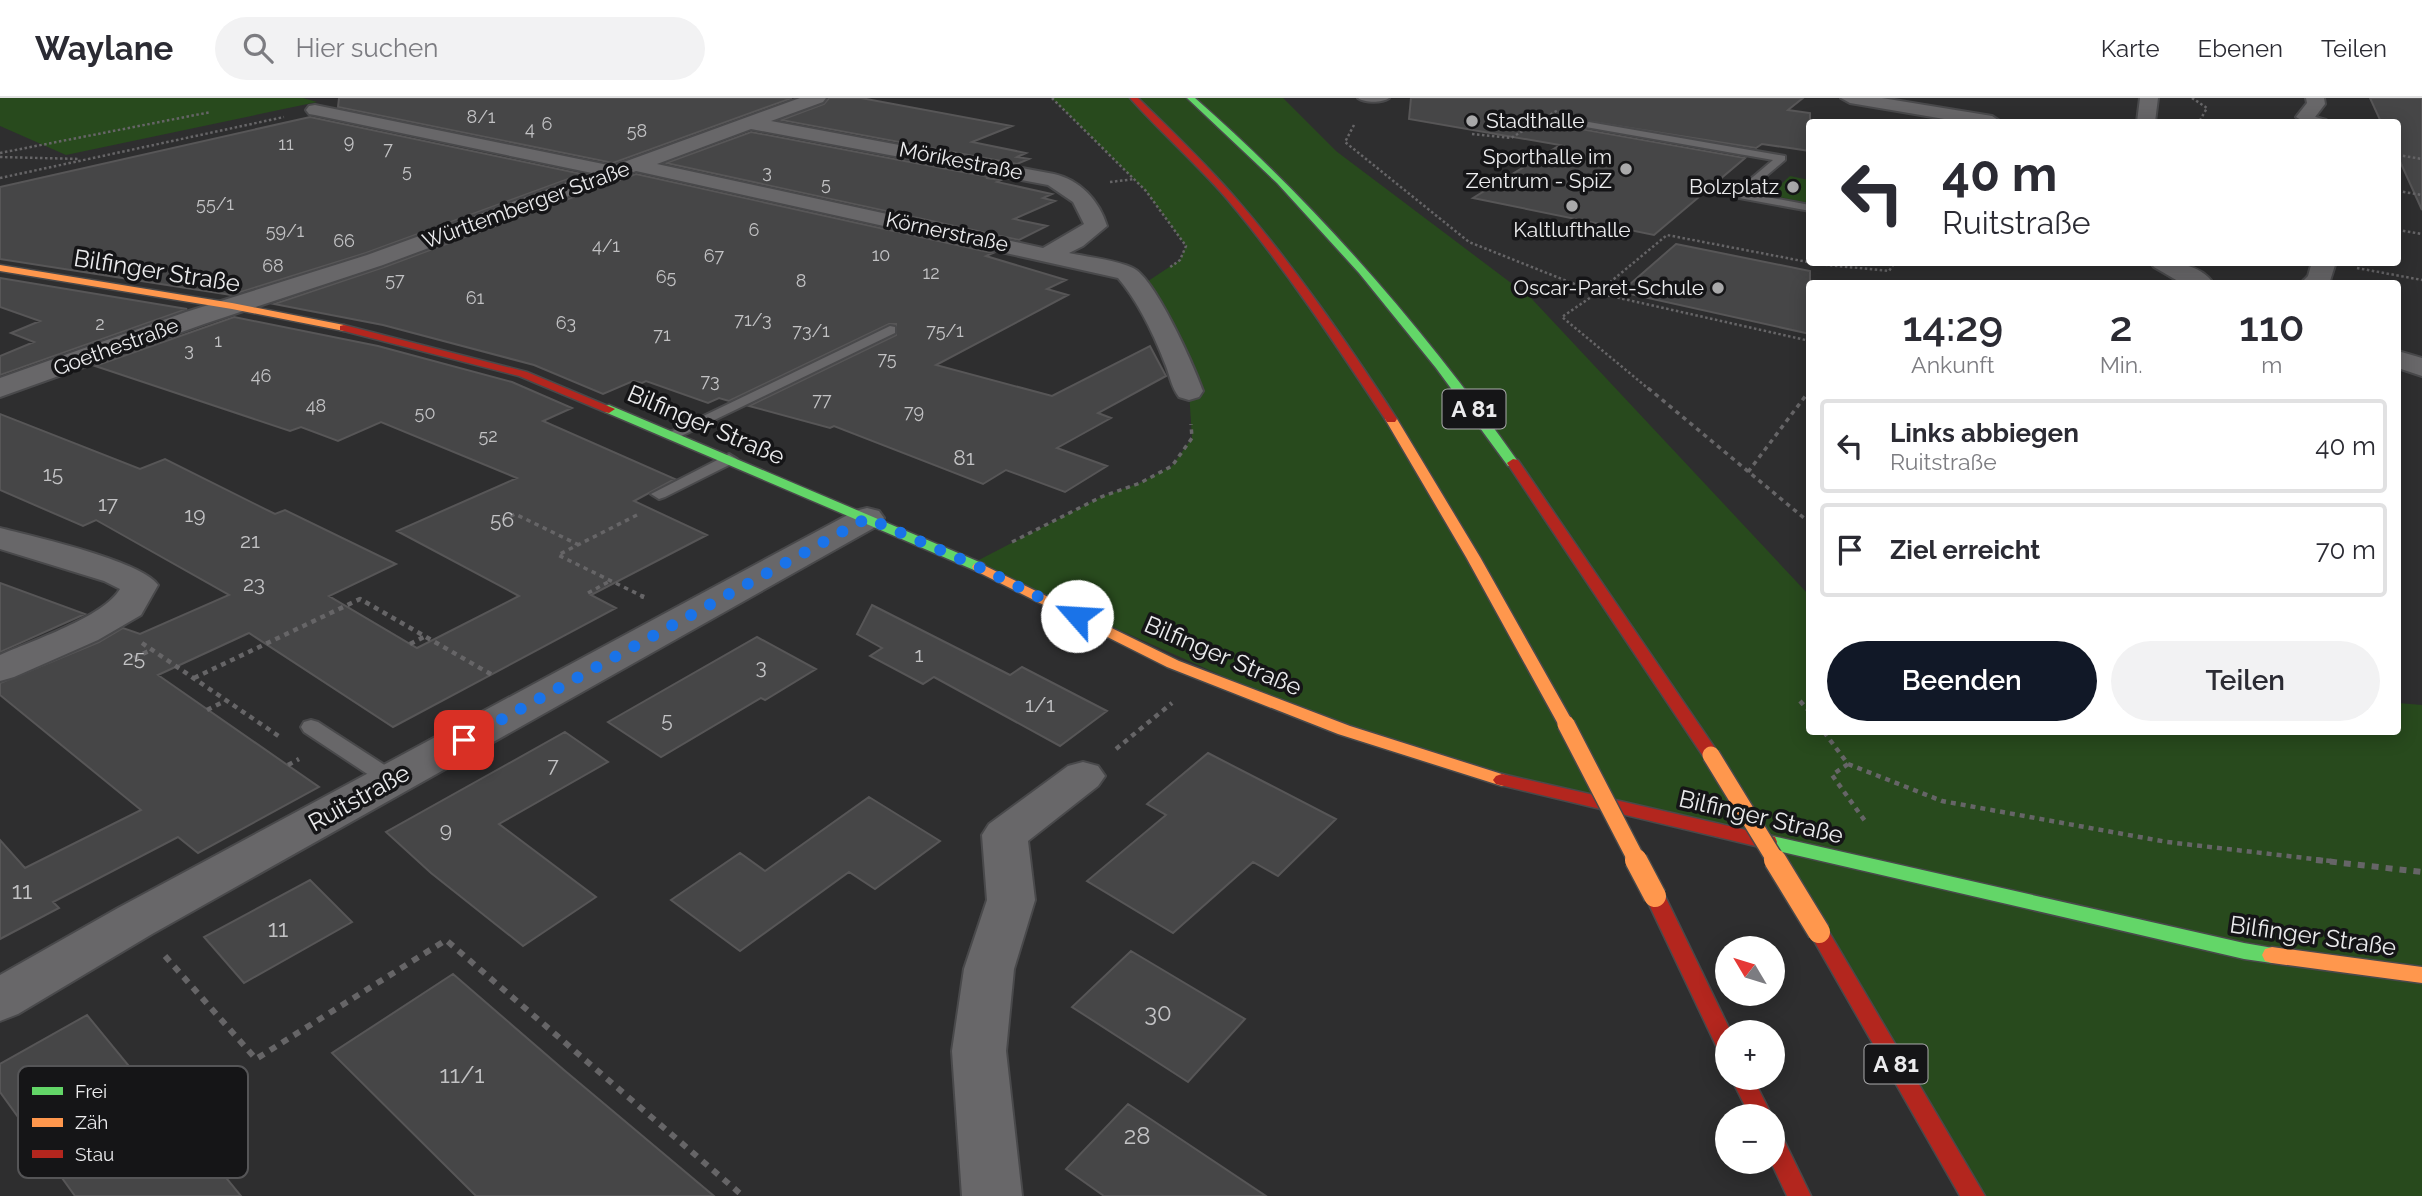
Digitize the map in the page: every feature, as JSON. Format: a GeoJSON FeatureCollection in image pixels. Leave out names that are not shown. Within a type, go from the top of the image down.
{"type":"FeatureCollection","features":[{"type":"Feature","properties":{"kind":"main road"},"geometry":{"type":"LineString","coordinates":[[1134,98],[1177,138],[1246,215],[1306,294],[1378,397],[1460,533],[1566,724],[1655,896],[1715,1021]]}},
{"type":"Feature","properties":{"kind":"main road","name":"A 81"},"geometry":{"type":"LineString","coordinates":[[1191,98],[1272,169],[1312,211],[1460,390],[1562,532],[1711,755],[1819,932],[1973,1196]]}},
{"type":"Feature","properties":{"kind":"main road","name":"Bilfinger Straße"},"geometry":{"type":"LineString","coordinates":[[0,268],[232,306],[382,336],[523,374],[729,459],[971,564],[1173,664],[1344,730],[1491,778],[2244,951],[2422,975]]}},
{"type":"Feature","properties":{"kind":"main road"},"geometry":{"type":"LineString","coordinates":[[1785,1166],[1799,1196]]}},
{"type":"Feature","properties":{"kind":"street","name":"Württemberger Straße"},"geometry":{"type":"LineString","coordinates":[[232,306],[375,260],[817,98]]}},
{"type":"Feature","properties":{"kind":"street"},"geometry":{"type":"LineString","coordinates":[[1850,98],[1910,102],[1980,119]]}},
{"type":"Feature","properties":{"kind":"street"},"geometry":{"type":"LineString","coordinates":[[2146,119],[2149,98]]}},
{"type":"Feature","properties":{"kind":"street"},"geometry":{"type":"LineString","coordinates":[[2314,119],[2315,98]]}},
{"type":"Feature","properties":{"kind":"street"},"geometry":{"type":"LineString","coordinates":[[315,110],[349,101]]}},
{"type":"Feature","properties":{"kind":"street","name":"Körnerstraße"},"geometry":{"type":"LineString","coordinates":[[315,110],[625,168],[1049,254],[1126,273],[1139,287]]}},
{"type":"Feature","properties":{"kind":"street","name":"Mörikestraße"},"geometry":{"type":"LineString","coordinates":[[748,122],[1054,180],[1071,187],[1092,209],[1096,226],[1075,242],[1049,254]]}},
{"type":"Feature","properties":{"kind":"street"},"geometry":{"type":"LineString","coordinates":[[2169,266],[2195,280]]}},
{"type":"Feature","properties":{"kind":"street"},"geometry":{"type":"LineString","coordinates":[[1139,287],[1179,364],[1189,391]]}},
{"type":"Feature","properties":{"kind":"street","name":"Goethestraße"},"geometry":{"type":"LineString","coordinates":[[0,388],[232,306]]}},
{"type":"Feature","properties":{"kind":"street"},"geometry":{"type":"LineString","coordinates":[[2401,360],[2422,368]]}},
{"type":"Feature","properties":{"kind":"street","name":"Ruitstraße"},"geometry":{"type":"LineString","coordinates":[[0,1000],[135,921],[867,518]]}},
{"type":"Feature","properties":{"kind":"street"},"geometry":{"type":"LineString","coordinates":[[0,538],[117,573],[140,585],[128,607],[0,669]]}},
{"type":"Feature","properties":{"kind":"street"},"geometry":{"type":"LineString","coordinates":[[992,1196],[979,1051],[989,969],[1011,900],[1005,835],[1083,776]]}},
{"type":"Feature","properties":{"kind":"lane"},"geometry":{"type":"LineString","coordinates":[[1362,98],[1385,98]]}},
{"type":"Feature","properties":{"kind":"lane"},"geometry":{"type":"LineString","coordinates":[[1583,124],[1781,158],[1738,195],[1806,207]]}},
{"type":"Feature","properties":{"kind":"lane"},"geometry":{"type":"LineString","coordinates":[[672,435],[890,330]]}},
{"type":"Feature","properties":{"kind":"lane"},"geometry":{"type":"LineString","coordinates":[[659,494],[729,459]]}},
{"type":"Feature","properties":{"kind":"lane"},"geometry":{"type":"LineString","coordinates":[[312,727],[392,780]]}},
{"type":"Feature","properties":{"kind":"path"},"geometry":{"type":"LineString","coordinates":[[1052,98],[1146,191],[1186,246],[1180,260],[1139,287]]}},
{"type":"Feature","properties":{"kind":"path"},"geometry":{"type":"LineString","coordinates":[[2192,98],[2207,108],[2201,119]]}},
{"type":"Feature","properties":{"kind":"path"},"geometry":{"type":"LineString","coordinates":[[1472,134],[1511,138],[1566,105]]}},
{"type":"Feature","properties":{"kind":"path"},"geometry":{"type":"LineString","coordinates":[[0,178],[315,110]]}},
{"type":"Feature","properties":{"kind":"path"},"geometry":{"type":"LineString","coordinates":[[0,155],[211,111]]}},
{"type":"Feature","properties":{"kind":"path"},"geometry":{"type":"LineString","coordinates":[[1354,125],[1345,142],[1469,242],[1597,293],[1806,340]]}},
{"type":"Feature","properties":{"kind":"path"},"geometry":{"type":"LineString","coordinates":[[0,155],[88,159]]}},
{"type":"Feature","properties":{"kind":"path"},"geometry":{"type":"LineString","coordinates":[[2401,156],[2422,159]]}},
{"type":"Feature","properties":{"kind":"path"},"geometry":{"type":"LineString","coordinates":[[2401,192],[2422,195]]}},
{"type":"Feature","properties":{"kind":"path"},"geometry":{"type":"LineString","coordinates":[[2401,230],[2422,234]]}},
{"type":"Feature","properties":{"kind":"path"},"geometry":{"type":"LineString","coordinates":[[1806,262],[1667,235],[1597,293],[1562,317],[1806,520]]}},
{"type":"Feature","properties":{"kind":"path"},"geometry":{"type":"LineString","coordinates":[[1813,271],[1817,266]]}},
{"type":"Feature","properties":{"kind":"path"},"geometry":{"type":"LineString","coordinates":[[1838,266],[1889,271],[1892,266]]}},
{"type":"Feature","properties":{"kind":"path"},"geometry":{"type":"LineString","coordinates":[[2355,267],[2422,280]]}},
{"type":"Feature","properties":{"kind":"path"},"geometry":{"type":"LineString","coordinates":[[971,564],[1101,497],[1140,483],[1172,466],[1192,438],[1189,391]]}},
{"type":"Feature","properties":{"kind":"path"},"geometry":{"type":"LineString","coordinates":[[1748,472],[1806,395]]}},
{"type":"Feature","properties":{"kind":"path"},"geometry":{"type":"LineString","coordinates":[[641,513],[558,555],[686,618]]}},
{"type":"Feature","properties":{"kind":"path"},"geometry":{"type":"LineString","coordinates":[[502,520],[515,514],[579,545]]}},
{"type":"Feature","properties":{"kind":"path"},"geometry":{"type":"LineString","coordinates":[[588,593],[611,581]]}},
{"type":"Feature","properties":{"kind":"path"},"geometry":{"type":"LineString","coordinates":[[194,678],[360,599],[536,700]]}},
{"type":"Feature","properties":{"kind":"path"},"geometry":{"type":"LineString","coordinates":[[108,619],[284,740]]}},
{"type":"Feature","properties":{"kind":"path"},"geometry":{"type":"LineString","coordinates":[[410,645],[425,637]]}},
{"type":"Feature","properties":{"kind":"path"},"geometry":{"type":"LineString","coordinates":[[134,658],[152,650]]}},
{"type":"Feature","properties":{"kind":"path"},"geometry":{"type":"LineString","coordinates":[[207,710],[226,700]]}},
{"type":"Feature","properties":{"kind":"path"},"geometry":{"type":"LineString","coordinates":[[1800,701],[1806,708]]}},
{"type":"Feature","properties":{"kind":"path"},"geometry":{"type":"LineString","coordinates":[[1083,776],[1154,718]]}},
{"type":"Feature","properties":{"kind":"path"},"geometry":{"type":"LineString","coordinates":[[1827,735],[1848,764],[1942,801],[2167,842],[2422,872]]}},
{"type":"Feature","properties":{"kind":"path"},"geometry":{"type":"LineString","coordinates":[[1832,775],[1848,764]]}},
{"type":"Feature","properties":{"kind":"path"},"geometry":{"type":"LineString","coordinates":[[135,921],[256,1059],[446,940],[743,1196]]}},
{"type":"Feature","properties":{"kind":"green space"},"geometry":{"type":"Polygon","coordinates":[[[0,98],[303,98],[317,102],[66,155],[0,126],[0,98]]]}},
{"type":"Feature","properties":{"kind":"green space"},"geometry":{"type":"Polygon","coordinates":[[[1052,98],[1283,98],[1336,151],[1531,298],[1806,592],[1806,735],[2401,735],[2401,703],[2422,705],[2422,1196],[1973,1196],[1769,851],[1344,730],[971,564],[1101,497],[1140,483],[1172,466],[1192,438],[1189,391],[1139,287],[1180,260],[1186,246],[1146,191],[1052,98]]]}},
{"type":"Feature","properties":{"kind":"green space","name":"Bolzplatz"},"geometry":{"type":"Polygon","coordinates":[[[1790,176],[1806,179],[1806,202],[1769,195],[1790,176]]]}},
{"type":"Feature","properties":{"kind":"building"},"geometry":{"type":"Polygon","coordinates":[[[339,98],[792,98],[613,163],[338,107],[339,98]]]}},
{"type":"Feature","properties":{"kind":"building"},"geometry":{"type":"Polygon","coordinates":[[[829,98],[861,98],[1012,126],[972,142],[1026,153],[1017,157],[1029,159],[1017,164],[781,120],[824,104],[829,98]]]}},
{"type":"Feature","properties":{"kind":"building"},"geometry":{"type":"Polygon","coordinates":[[[1411,98],[1803,98],[1788,110],[1810,113],[1810,119],[1806,119],[1806,150],[1762,144],[1756,148],[1579,120],[1580,129],[1745,158],[1654,235],[1473,198],[1560,145],[1409,119],[1411,98]]]}},
{"type":"Feature","properties":{"kind":"building"},"geometry":{"type":"Polygon","coordinates":[[[2370,98],[2422,98],[2422,210],[2401,164],[2401,119],[2380,119],[2370,98]]]}},
{"type":"Feature","properties":{"kind":"building"},"geometry":{"type":"Polygon","coordinates":[[[310,117],[582,174],[366,253],[231,295],[0,259],[0,187],[310,117]]]}},
{"type":"Feature","properties":{"kind":"building"},"geometry":{"type":"Polygon","coordinates":[[[751,132],[989,177],[986,178],[1052,194],[1043,198],[1055,201],[1014,219],[1047,226],[1019,240],[666,163],[751,132]]]}},
{"type":"Feature","properties":{"kind":"building"},"geometry":{"type":"Polygon","coordinates":[[[636,174],[993,253],[986,256],[1066,280],[1047,289],[1068,295],[936,365],[1052,396],[1150,346],[1166,376],[1098,413],[1111,418],[1057,448],[1107,466],[1065,492],[1006,470],[983,484],[834,426],[830,428],[749,406],[896,335],[896,324],[889,324],[729,401],[719,398],[708,403],[646,381],[633,381],[603,394],[534,365],[383,325],[274,304],[384,267],[636,174]]]}},
{"type":"Feature","properties":{"kind":"building","name":"Oscar-Paret-Schule"},"geometry":{"type":"Polygon","coordinates":[[[1676,244],[1810,271],[1810,280],[1806,280],[1806,333],[1621,292],[1676,244]]]}},
{"type":"Feature","properties":{"kind":"building"},"geometry":{"type":"Polygon","coordinates":[[[0,278],[187,309],[0,375],[0,356],[34,342],[11,333],[40,321],[0,307],[0,278]]]}},
{"type":"Feature","properties":{"kind":"building"},"geometry":{"type":"Polygon","coordinates":[[[234,317],[378,346],[512,382],[572,408],[543,421],[675,479],[634,501],[707,535],[591,595],[616,608],[393,727],[249,633],[158,675],[319,787],[198,853],[178,837],[53,902],[59,908],[0,939],[0,840],[25,868],[141,810],[0,695],[0,683],[99,642],[123,628],[140,634],[229,595],[96,520],[83,526],[0,490],[0,414],[140,469],[165,459],[275,514],[285,510],[396,564],[329,596],[417,648],[519,596],[397,531],[517,478],[381,422],[338,441],[301,427],[290,431],[95,366],[234,317]]]}},
{"type":"Feature","properties":{"kind":"building"},"geometry":{"type":"Polygon","coordinates":[[[0,583],[85,614],[0,652],[0,583]]]}},
{"type":"Feature","properties":{"kind":"building"},"geometry":{"type":"Polygon","coordinates":[[[872,605],[1010,675],[1022,667],[1107,711],[1060,746],[934,677],[923,684],[870,656],[882,648],[857,634],[872,605]]]}},
{"type":"Feature","properties":{"kind":"building"},"geometry":{"type":"Polygon","coordinates":[[[757,637],[816,669],[661,757],[608,722],[757,637]]]}},
{"type":"Feature","properties":{"kind":"building"},"geometry":{"type":"Polygon","coordinates":[[[565,732],[608,762],[499,824],[596,897],[523,946],[431,873],[386,832],[565,732]]]}},
{"type":"Feature","properties":{"kind":"building"},"geometry":{"type":"Polygon","coordinates":[[[1208,753],[1336,819],[1278,876],[1253,862],[1173,933],[1087,881],[1166,815],[1147,804],[1208,753]]]}},
{"type":"Feature","properties":{"kind":"building"},"geometry":{"type":"Polygon","coordinates":[[[869,797],[940,841],[875,889],[849,872],[740,951],[671,900],[740,853],[765,871],[869,797]]]}},
{"type":"Feature","properties":{"kind":"building"},"geometry":{"type":"Polygon","coordinates":[[[310,880],[352,922],[244,983],[204,937],[310,880]]]}},
{"type":"Feature","properties":{"kind":"building"},"geometry":{"type":"Polygon","coordinates":[[[1131,951],[1245,1019],[1188,1082],[1072,1007],[1131,951]]]}},
{"type":"Feature","properties":{"kind":"building"},"geometry":{"type":"Polygon","coordinates":[[[453,974],[714,1196],[476,1196],[332,1053],[453,974]]]}},
{"type":"Feature","properties":{"kind":"building"},"geometry":{"type":"Polygon","coordinates":[[[87,1015],[129,1066],[18,1066],[18,1117],[0,1092],[0,1064],[87,1015]]]}},
{"type":"Feature","properties":{"kind":"building"},"geometry":{"type":"Polygon","coordinates":[[[1128,1104],[1266,1196],[1104,1196],[1066,1169],[1128,1104]]]}},
{"type":"Feature","properties":{"kind":"building"},"geometry":{"type":"Polygon","coordinates":[[[62,1178],[226,1178],[241,1196],[75,1196],[62,1178]]]}},
{"type":"Feature","properties":{"kind":"traffic: fast"},"geometry":{"type":"LineString","coordinates":[[1191,98],[1280,181],[1363,271],[1440,365],[1513,463]]}},
{"type":"Feature","properties":{"kind":"traffic: fast"},"geometry":{"type":"LineString","coordinates":[[609,409],[979,567]]}},
{"type":"Feature","properties":{"kind":"traffic: fast"},"geometry":{"type":"LineString","coordinates":[[1768,842],[2244,951],[2272,955]]}},
{"type":"Feature","properties":{"kind":"traffic: slow"},"geometry":{"type":"LineString","coordinates":[[0,268],[232,306],[344,328]]}},
{"type":"Feature","properties":{"kind":"traffic: slow"},"geometry":{"type":"LineString","coordinates":[[1391,419],[1473,557],[1566,724]]}},
{"type":"Feature","properties":{"kind":"traffic: slow"},"geometry":{"type":"LineString","coordinates":[[979,567],[1173,664],[1344,730],[1502,780]]}},
{"type":"Feature","properties":{"kind":"traffic: slow"},"geometry":{"type":"LineString","coordinates":[[1566,724],[1655,896]]}},
{"type":"Feature","properties":{"kind":"traffic: slow"},"geometry":{"type":"LineString","coordinates":[[1711,755],[1819,932]]}},
{"type":"Feature","properties":{"kind":"traffic: slow"},"geometry":{"type":"LineString","coordinates":[[2272,955],[2422,975]]}},
{"type":"Feature","properties":{"kind":"traffic: jam"},"geometry":{"type":"LineString","coordinates":[[1134,98],[1202,166],[1254,226],[1325,320],[1391,419]]}},
{"type":"Feature","properties":{"kind":"traffic: jam"},"geometry":{"type":"LineString","coordinates":[[344,328],[523,374],[609,409]]}},
{"type":"Feature","properties":{"kind":"traffic: jam"},"geometry":{"type":"LineString","coordinates":[[1513,463],[1711,755]]}},
{"type":"Feature","properties":{"kind":"traffic: jam"},"geometry":{"type":"LineString","coordinates":[[1502,780],[1768,842]]}},
{"type":"Feature","properties":{"kind":"traffic: jam"},"geometry":{"type":"LineString","coordinates":[[1655,896],[1715,1021]]}},
{"type":"Feature","properties":{"kind":"traffic: jam"},"geometry":{"type":"LineString","coordinates":[[1819,932],[1973,1196]]}},
{"type":"Feature","properties":{"kind":"traffic: jam"},"geometry":{"type":"LineString","coordinates":[[1748,1090],[1755,1104]]}},
{"type":"Feature","properties":{"kind":"traffic: jam"},"geometry":{"type":"LineString","coordinates":[[1785,1166],[1799,1196]]}},
{"type":"Feature","properties":{"kind":"place","name":"Stadthalle"},"geometry":{"type":"Point","coordinates":[1472,121]}},
{"type":"Feature","properties":{"kind":"place","name":"Sporthalle im Zentrum - SpiZ"},"geometry":{"type":"Point","coordinates":[1626,169]}},
{"type":"Feature","properties":{"kind":"place","name":"Bolzplatz"},"geometry":{"type":"Point","coordinates":[1793,187]}},
{"type":"Feature","properties":{"kind":"place","name":"Kaltlufthalle"},"geometry":{"type":"Point","coordinates":[1572,206]}},
{"type":"Feature","properties":{"kind":"place","name":"Oscar-Paret-Schule"},"geometry":{"type":"Point","coordinates":[1718,288]}},
{"type":"Feature","properties":{"kind":"route"},"geometry":{"type":"LineString","coordinates":[[464,740],[867,518],[981,568],[1077,616]]}}]}
